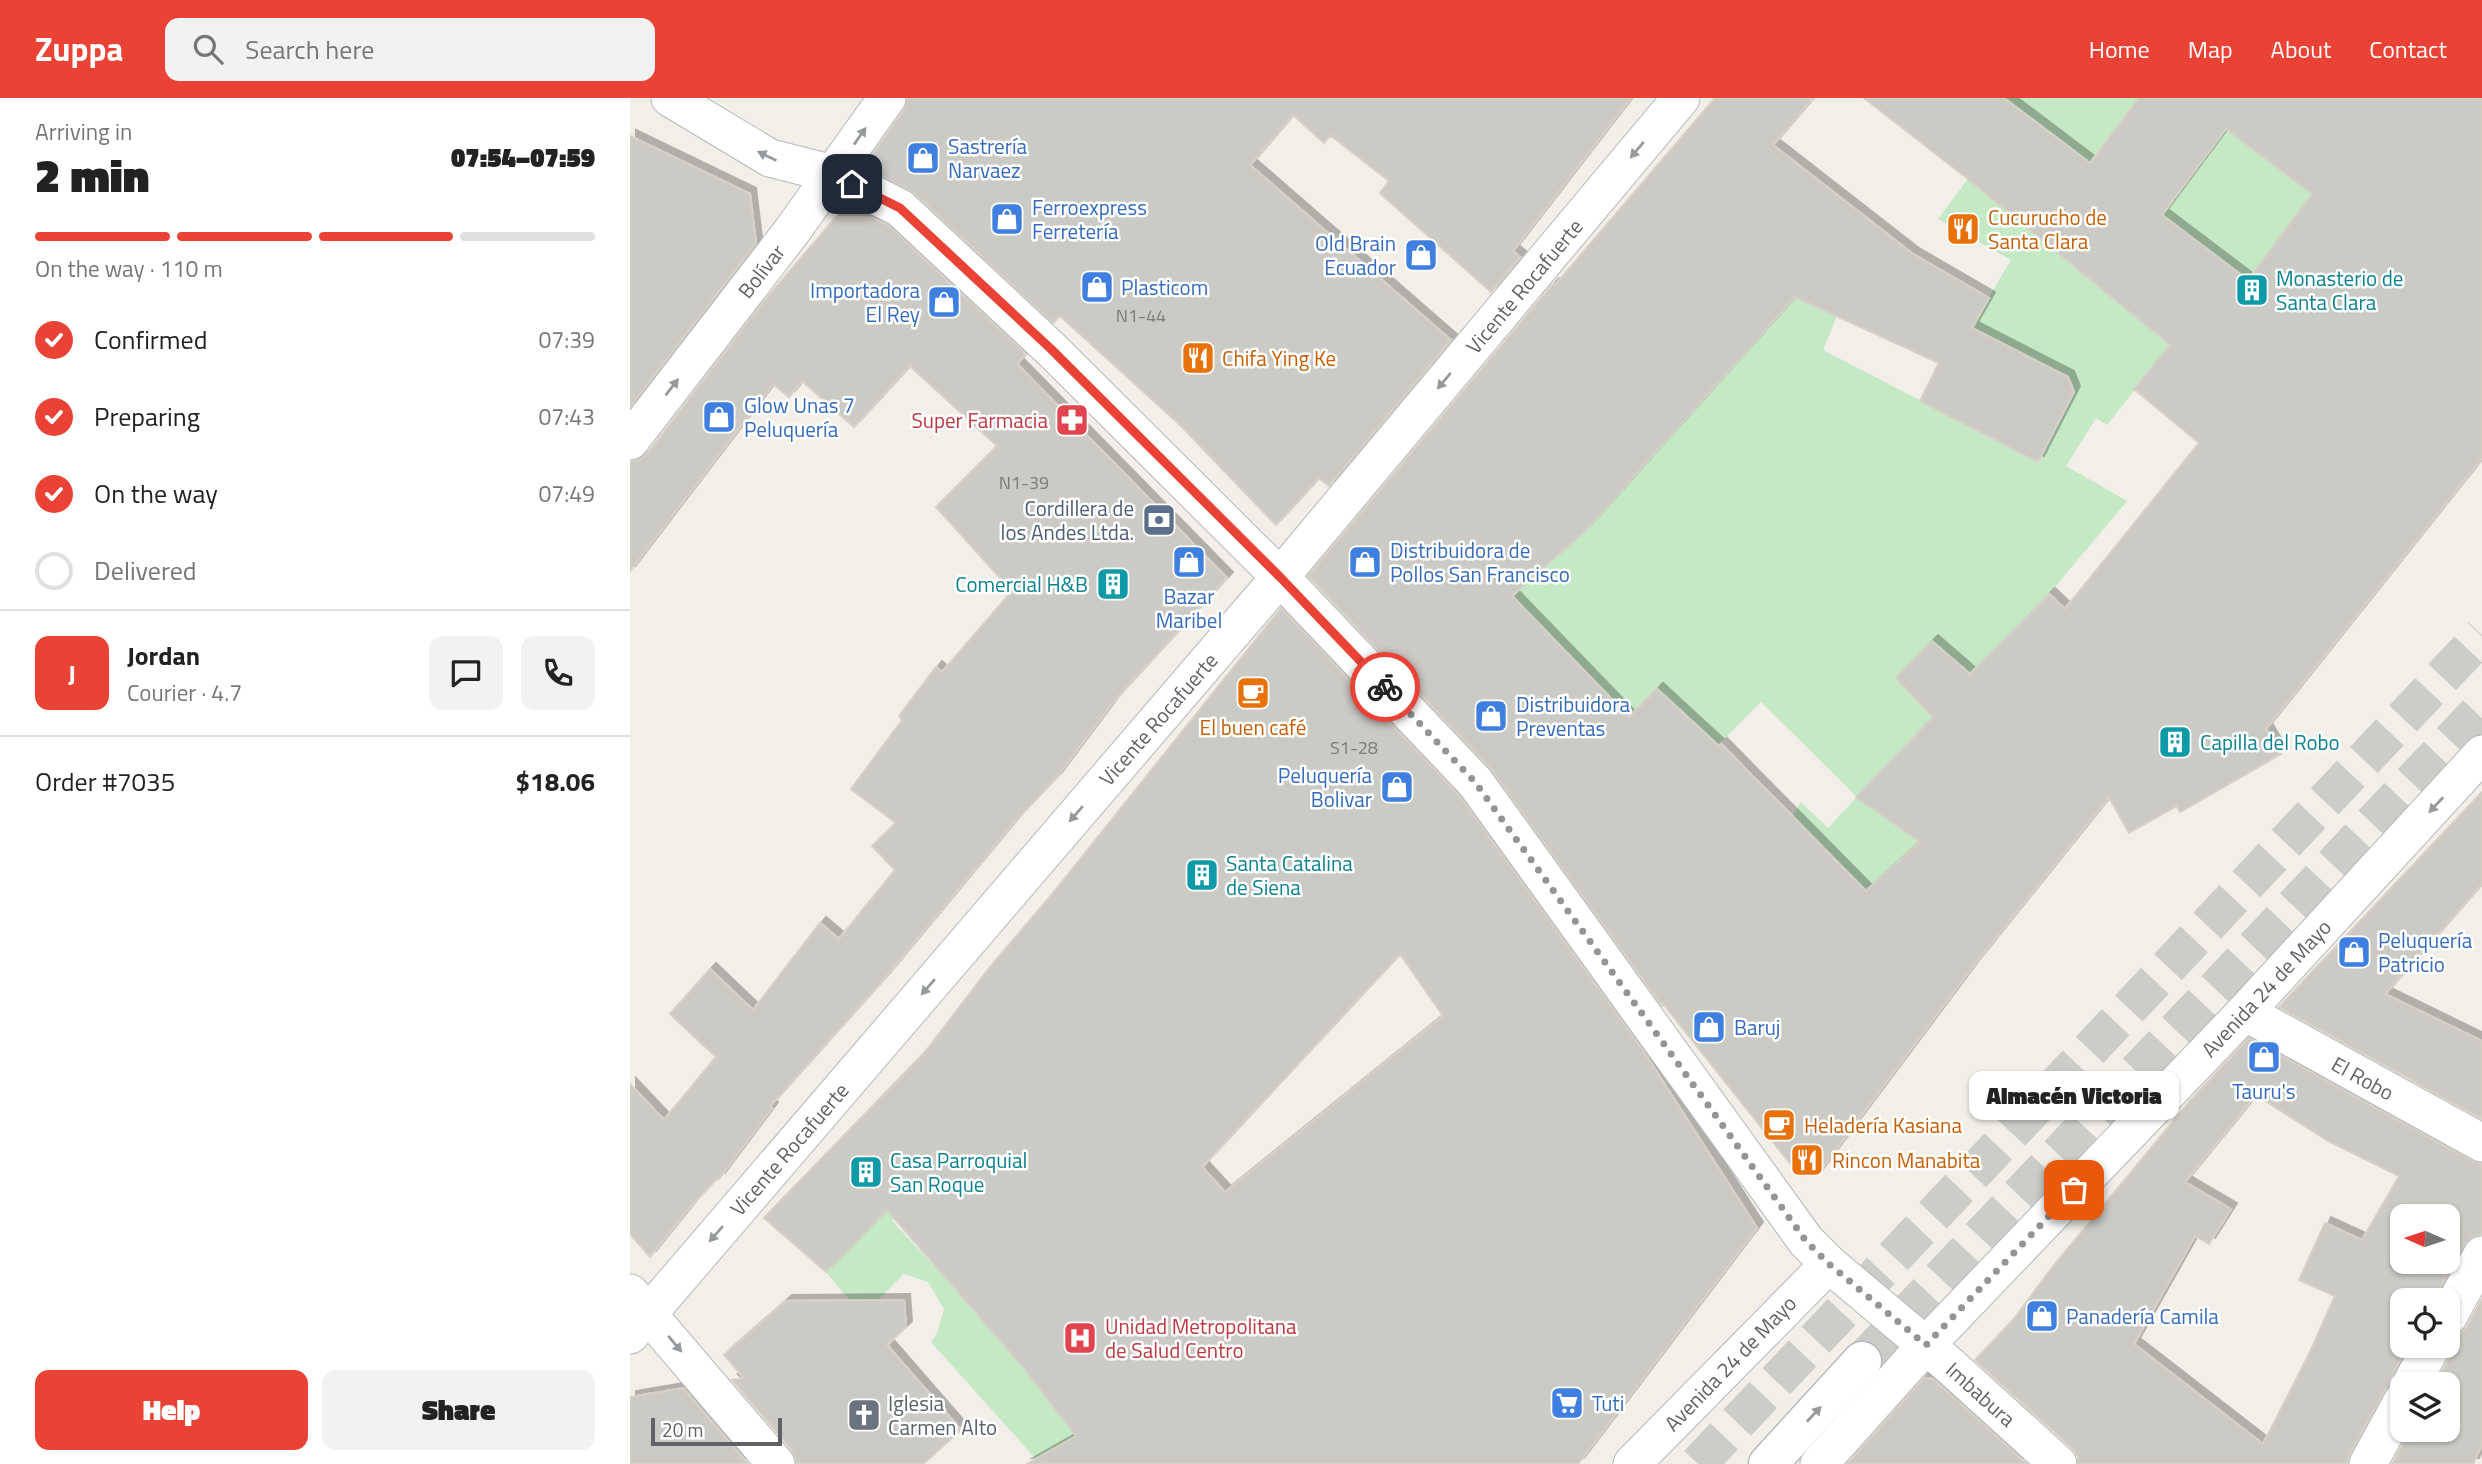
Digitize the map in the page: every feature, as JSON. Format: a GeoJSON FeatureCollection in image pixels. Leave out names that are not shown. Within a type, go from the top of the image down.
{"type":"FeatureCollection","features":[{"type":"Feature","properties":{"kind":"main road"},"geometry":{"type":"LineString","coordinates":[[1768,1464],[1862,1361]]}},
{"type":"Feature","properties":{"kind":"street","name":"Imbabura"},"geometry":{"type":"LineString","coordinates":[[670,98],[771,159],[833,174],[900,208],[1051,349],[1280,577],[1475,782],[1806,1241],[1829,1264],[1940,1346],[2058,1464]]}},
{"type":"Feature","properties":{"kind":"street","name":"Bolívar"},"geometry":{"type":"LineString","coordinates":[[630,441],[833,174],[887,98]]}},
{"type":"Feature","properties":{"kind":"street","name":"Vicente Rocafuerte"},"geometry":{"type":"LineString","coordinates":[[636,1314],[1280,577],[1681,98]]}},
{"type":"Feature","properties":{"kind":"street","name":"Avenida 24 de Mayo"},"geometry":{"type":"LineString","coordinates":[[1819,1464],[1940,1346],[2246,1018],[2482,754]]}},
{"type":"Feature","properties":{"kind":"street","name":"El Robo"},"geometry":{"type":"LineString","coordinates":[[2246,1018],[2482,1143]]}},
{"type":"Feature","properties":{"kind":"street"},"geometry":{"type":"LineString","coordinates":[[2460,1295],[2482,1255]]}},
{"type":"Feature","properties":{"kind":"street","name":"Avenida 24 de Mayo"},"geometry":{"type":"LineString","coordinates":[[1632,1464],[1829,1264]]}},
{"type":"Feature","properties":{"kind":"street"},"geometry":{"type":"LineString","coordinates":[[636,1314],[776,1464]]}},
{"type":"Feature","properties":{"kind":"street"},"geometry":{"type":"LineString","coordinates":[[2368,1464],[2390,1424]]}},
{"type":"Feature","properties":{"kind":"green space"},"geometry":{"type":"Polygon","coordinates":[[[2004,98],[2139,98],[2090,163],[2004,98]]]}},
{"type":"Feature","properties":{"kind":"green space"},"geometry":{"type":"Polygon","coordinates":[[[2226,129],[2312,194],[2248,280],[2162,215],[2226,129]]]}},
{"type":"Feature","properties":{"kind":"green space"},"geometry":{"type":"Polygon","coordinates":[[[1968,179],[2170,345],[2107,425],[2096,418],[2066,466],[2127,501],[2049,594],[1971,674],[1932,641],[1896,678],[1933,716],[1857,797],[1761,702],[1689,775],[1682,712],[1657,689],[1629,717],[1512,596],[1586,531],[1611,501],[1753,234],[1837,316],[1823,350],[2039,462],[2074,392],[2068,377],[1971,327],[2011,260],[1938,219],[1968,179]]]}},
{"type":"Feature","properties":{"kind":"green space"},"geometry":{"type":"Polygon","coordinates":[[[1857,797],[1949,861],[1866,891],[1793,815],[1801,802],[1828,828],[1857,797]]]}},
{"type":"Feature","properties":{"kind":"green space"},"geometry":{"type":"Polygon","coordinates":[[[932,1164],[917,1197],[892,1221],[987,1326],[1076,1436],[1036,1459],[931,1342],[937,1333],[944,1309],[928,1282],[904,1274],[863,1315],[823,1269],[932,1164]]]}},
{"type":"Feature","properties":{"kind":"building"},"geometry":{"type":"Polygon","coordinates":[[[908,98],[1631,98],[1513,251],[1520,257],[1491,292],[1380,193],[1389,181],[1330,135],[1324,143],[1293,115],[1250,165],[1451,340],[1329,486],[1319,478],[1276,525],[1180,425],[1060,316],[1053,323],[914,193],[873,171],[872,155],[904,110],[908,98]]]}},
{"type":"Feature","properties":{"kind":"building"},"geometry":{"type":"Polygon","coordinates":[[[1715,98],[1813,98],[1773,145],[1913,254],[1989,298],[1972,328],[2068,377],[2074,392],[2038,462],[1920,401],[1939,363],[1795,297],[1585,531],[1512,596],[1629,717],[1657,689],[1719,746],[1721,744],[1866,891],[1920,842],[1856,797],[1933,717],[1896,678],[1932,641],[1970,674],[2049,594],[2065,609],[2199,443],[2134,389],[2170,345],[1968,179],[1864,98],[2004,98],[2090,163],[2139,98],[2482,98],[2482,458],[2266,729],[2281,754],[2180,812],[2177,806],[2129,833],[2109,797],[1974,965],[1817,1175],[1800,1176],[1664,1005],[1662,1006],[1490,768],[1308,576],[1553,284],[1555,285],[1715,98]],[[2226,129],[2162,215],[2248,280],[2312,194],[2226,129]]]}},
{"type":"Feature","properties":{"kind":"building"},"geometry":{"type":"Polygon","coordinates":[[[630,136],[750,194],[756,243],[630,407],[630,136]]]}},
{"type":"Feature","properties":{"kind":"building"},"geometry":{"type":"Polygon","coordinates":[[[836,217],[873,218],[888,225],[1026,354],[1017,364],[1227,578],[1114,701],[1056,778],[1016,820],[883,980],[770,1106],[772,1108],[719,1179],[717,1178],[691,1206],[650,1257],[630,1234],[630,1084],[664,1120],[716,1057],[670,1014],[710,969],[753,1010],[820,923],[839,939],[895,870],[872,846],[896,823],[851,789],[902,720],[899,716],[936,667],[942,672],[1012,591],[936,507],[997,446],[910,366],[854,427],[802,381],[789,397],[773,384],[630,571],[630,462],[647,454],[764,301],[836,217]]]}},
{"type":"Feature","properties":{"kind":"building"},"geometry":{"type":"Polygon","coordinates":[[[1281,608],[1459,795],[1642,1049],[1757,1228],[1578,1464],[1027,1464],[1076,1436],[1022,1366],[887,1210],[826,1272],[764,1218],[925,1052],[990,967],[1053,893],[1281,608]],[[1400,954],[1202,1167],[1225,1192],[1443,1016],[1400,954]]]}},
{"type":"Feature","properties":{"kind":"building"},"geometry":{"type":"Polygon","coordinates":[[[2482,792],[2482,884],[2385,994],[2482,1041],[2482,1119],[2279,1007],[2482,792]]]}},
{"type":"Feature","properties":{"kind":"building"},"geometry":{"type":"Polygon","coordinates":[[[2249,1038],[2472,1161],[2482,1164],[2482,1234],[2472,1237],[2460,1252],[2460,1204],[2390,1204],[2390,1274],[2448,1274],[2440,1288],[2390,1288],[2390,1358],[2402,1358],[2394,1372],[2390,1372],[2390,1384],[2347,1464],[2078,1464],[2078,1457],[2072,1448],[1975,1360],[2013,1320],[2054,1265],[2190,1101],[2249,1038]],[[2256,1095],[2185,1182],[2231,1209],[2209,1244],[2195,1236],[2134,1344],[2263,1444],[2335,1296],[2299,1280],[2325,1223],[2362,1240],[2399,1176],[2328,1141],[2256,1095]]]}},
{"type":"Feature","properties":{"kind":"building"},"geometry":{"type":"Polygon","coordinates":[[[2482,1299],[2482,1444],[2473,1464],[2392,1464],[2404,1442],[2460,1442],[2460,1372],[2442,1372],[2450,1358],[2460,1358],[2460,1334],[2482,1299]]]}},
{"type":"Feature","properties":{"kind":"building"},"geometry":{"type":"Polygon","coordinates":[[[904,1300],[906,1327],[887,1345],[961,1430],[923,1464],[796,1464],[792,1450],[732,1380],[744,1378],[724,1355],[786,1301],[904,1300]]]}},
{"type":"Feature","properties":{"kind":"building"},"geometry":{"type":"Polygon","coordinates":[[[1924,1378],[1933,1379],[2027,1464],[1847,1464],[1924,1378]]]}},
{"type":"Feature","properties":{"kind":"building"},"geometry":{"type":"Polygon","coordinates":[[[683,1388],[748,1464],[630,1464],[630,1397],[683,1388]]]}},
{"type":"Feature","properties":{"kind":"tunnel"},"geometry":{"type":"LineString","coordinates":[[1698,1464],[2482,635]]}},
{"type":"Feature","properties":{"kind":"tunnel"},"geometry":{"type":"LineString","coordinates":[[1862,1361],[2482,708]]}},
{"type":"Feature","properties":{"kind":"way so far"},"geometry":{"type":"LineString","coordinates":[[1385,687],[1475,782],[1806,1241],[1829,1264],[1926,1345],[2074,1190]]}},
{"type":"Feature","properties":{"kind":"place","name":"Sastrería Narvaez"},"geometry":{"type":"Point","coordinates":[923,158]}},
{"type":"Feature","properties":{"kind":"place","name":"Ferroexpress Ferretería"},"geometry":{"type":"Point","coordinates":[1007,219]}},
{"type":"Feature","properties":{"kind":"place","name":"Cucurucho de Santa Clara"},"geometry":{"type":"Point","coordinates":[1963,229]}},
{"type":"Feature","properties":{"kind":"place","name":"Old Brain Ecuador"},"geometry":{"type":"Point","coordinates":[1421,255]}},
{"type":"Feature","properties":{"kind":"place","name":"Plasticom"},"geometry":{"type":"Point","coordinates":[1097,287]}},
{"type":"Feature","properties":{"kind":"place","name":"Monasterio de Santa Clara"},"geometry":{"type":"Point","coordinates":[2252,290]}},
{"type":"Feature","properties":{"kind":"place","name":"Importadora El Rey"},"geometry":{"type":"Point","coordinates":[944,302]}},
{"type":"Feature","properties":{"kind":"place","name":"Chifa Ying Ke"},"geometry":{"type":"Point","coordinates":[1198,358]}},
{"type":"Feature","properties":{"kind":"place","name":"Glow Unas 7 Peluquería"},"geometry":{"type":"Point","coordinates":[719,417]}},
{"type":"Feature","properties":{"kind":"place","name":"Super Farmacia"},"geometry":{"type":"Point","coordinates":[1072,420]}},
{"type":"Feature","properties":{"kind":"place","name":"Cordillera de los Andes Ltda."},"geometry":{"type":"Point","coordinates":[1159,520]}},
{"type":"Feature","properties":{"kind":"place","name":"Bazar Maribel"},"geometry":{"type":"Point","coordinates":[1189,562]}},
{"type":"Feature","properties":{"kind":"place","name":"Distribuidora de Pollos San Francisco"},"geometry":{"type":"Point","coordinates":[1365,562]}},
{"type":"Feature","properties":{"kind":"place","name":"Comercial H&B"},"geometry":{"type":"Point","coordinates":[1113,584]}},
{"type":"Feature","properties":{"kind":"place","name":"El buen café"},"geometry":{"type":"Point","coordinates":[1253,693]}},
{"type":"Feature","properties":{"kind":"place","name":"Distribuidora Preventas"},"geometry":{"type":"Point","coordinates":[1491,716]}},
{"type":"Feature","properties":{"kind":"place","name":"Capilla del Robo"},"geometry":{"type":"Point","coordinates":[2175,742]}},
{"type":"Feature","properties":{"kind":"place","name":"Peluquería Bolivar"},"geometry":{"type":"Point","coordinates":[1397,787]}},
{"type":"Feature","properties":{"kind":"place","name":"Santa Catalina de Siena"},"geometry":{"type":"Point","coordinates":[1202,875]}},
{"type":"Feature","properties":{"kind":"place","name":"Peluquería Patricio"},"geometry":{"type":"Point","coordinates":[2354,952]}},
{"type":"Feature","properties":{"kind":"place","name":"Baruj"},"geometry":{"type":"Point","coordinates":[1709,1027]}},
{"type":"Feature","properties":{"kind":"place","name":"Tauru's"},"geometry":{"type":"Point","coordinates":[2264,1057]}},
{"type":"Feature","properties":{"kind":"place","name":"Heladería Kasiana"},"geometry":{"type":"Point","coordinates":[1779,1125]}},
{"type":"Feature","properties":{"kind":"place","name":"Rincon Manabita"},"geometry":{"type":"Point","coordinates":[1807,1160]}},
{"type":"Feature","properties":{"kind":"place","name":"Casa Parroquial San Roque"},"geometry":{"type":"Point","coordinates":[866,1172]}},
{"type":"Feature","properties":{"kind":"place","name":"Almacén Victoria"},"geometry":{"type":"Point","coordinates":[2074,1190]}},
{"type":"Feature","properties":{"kind":"place","name":"Panadería Camila"},"geometry":{"type":"Point","coordinates":[2042,1316]}},
{"type":"Feature","properties":{"kind":"place","name":"Unidad Metropolitana de Salud Centro"},"geometry":{"type":"Point","coordinates":[1080,1338]}},
{"type":"Feature","properties":{"kind":"place","name":"Tuti"},"geometry":{"type":"Point","coordinates":[1567,1403]}},
{"type":"Feature","properties":{"kind":"place","name":"Iglesia Carmen Alto"},"geometry":{"type":"Point","coordinates":[864,1415]}},
{"type":"Feature","properties":{"kind":"route"},"geometry":{"type":"LineString","coordinates":[[852,184],[900,208],[1051,349],[1280,577],[1385,687]]}}]}
